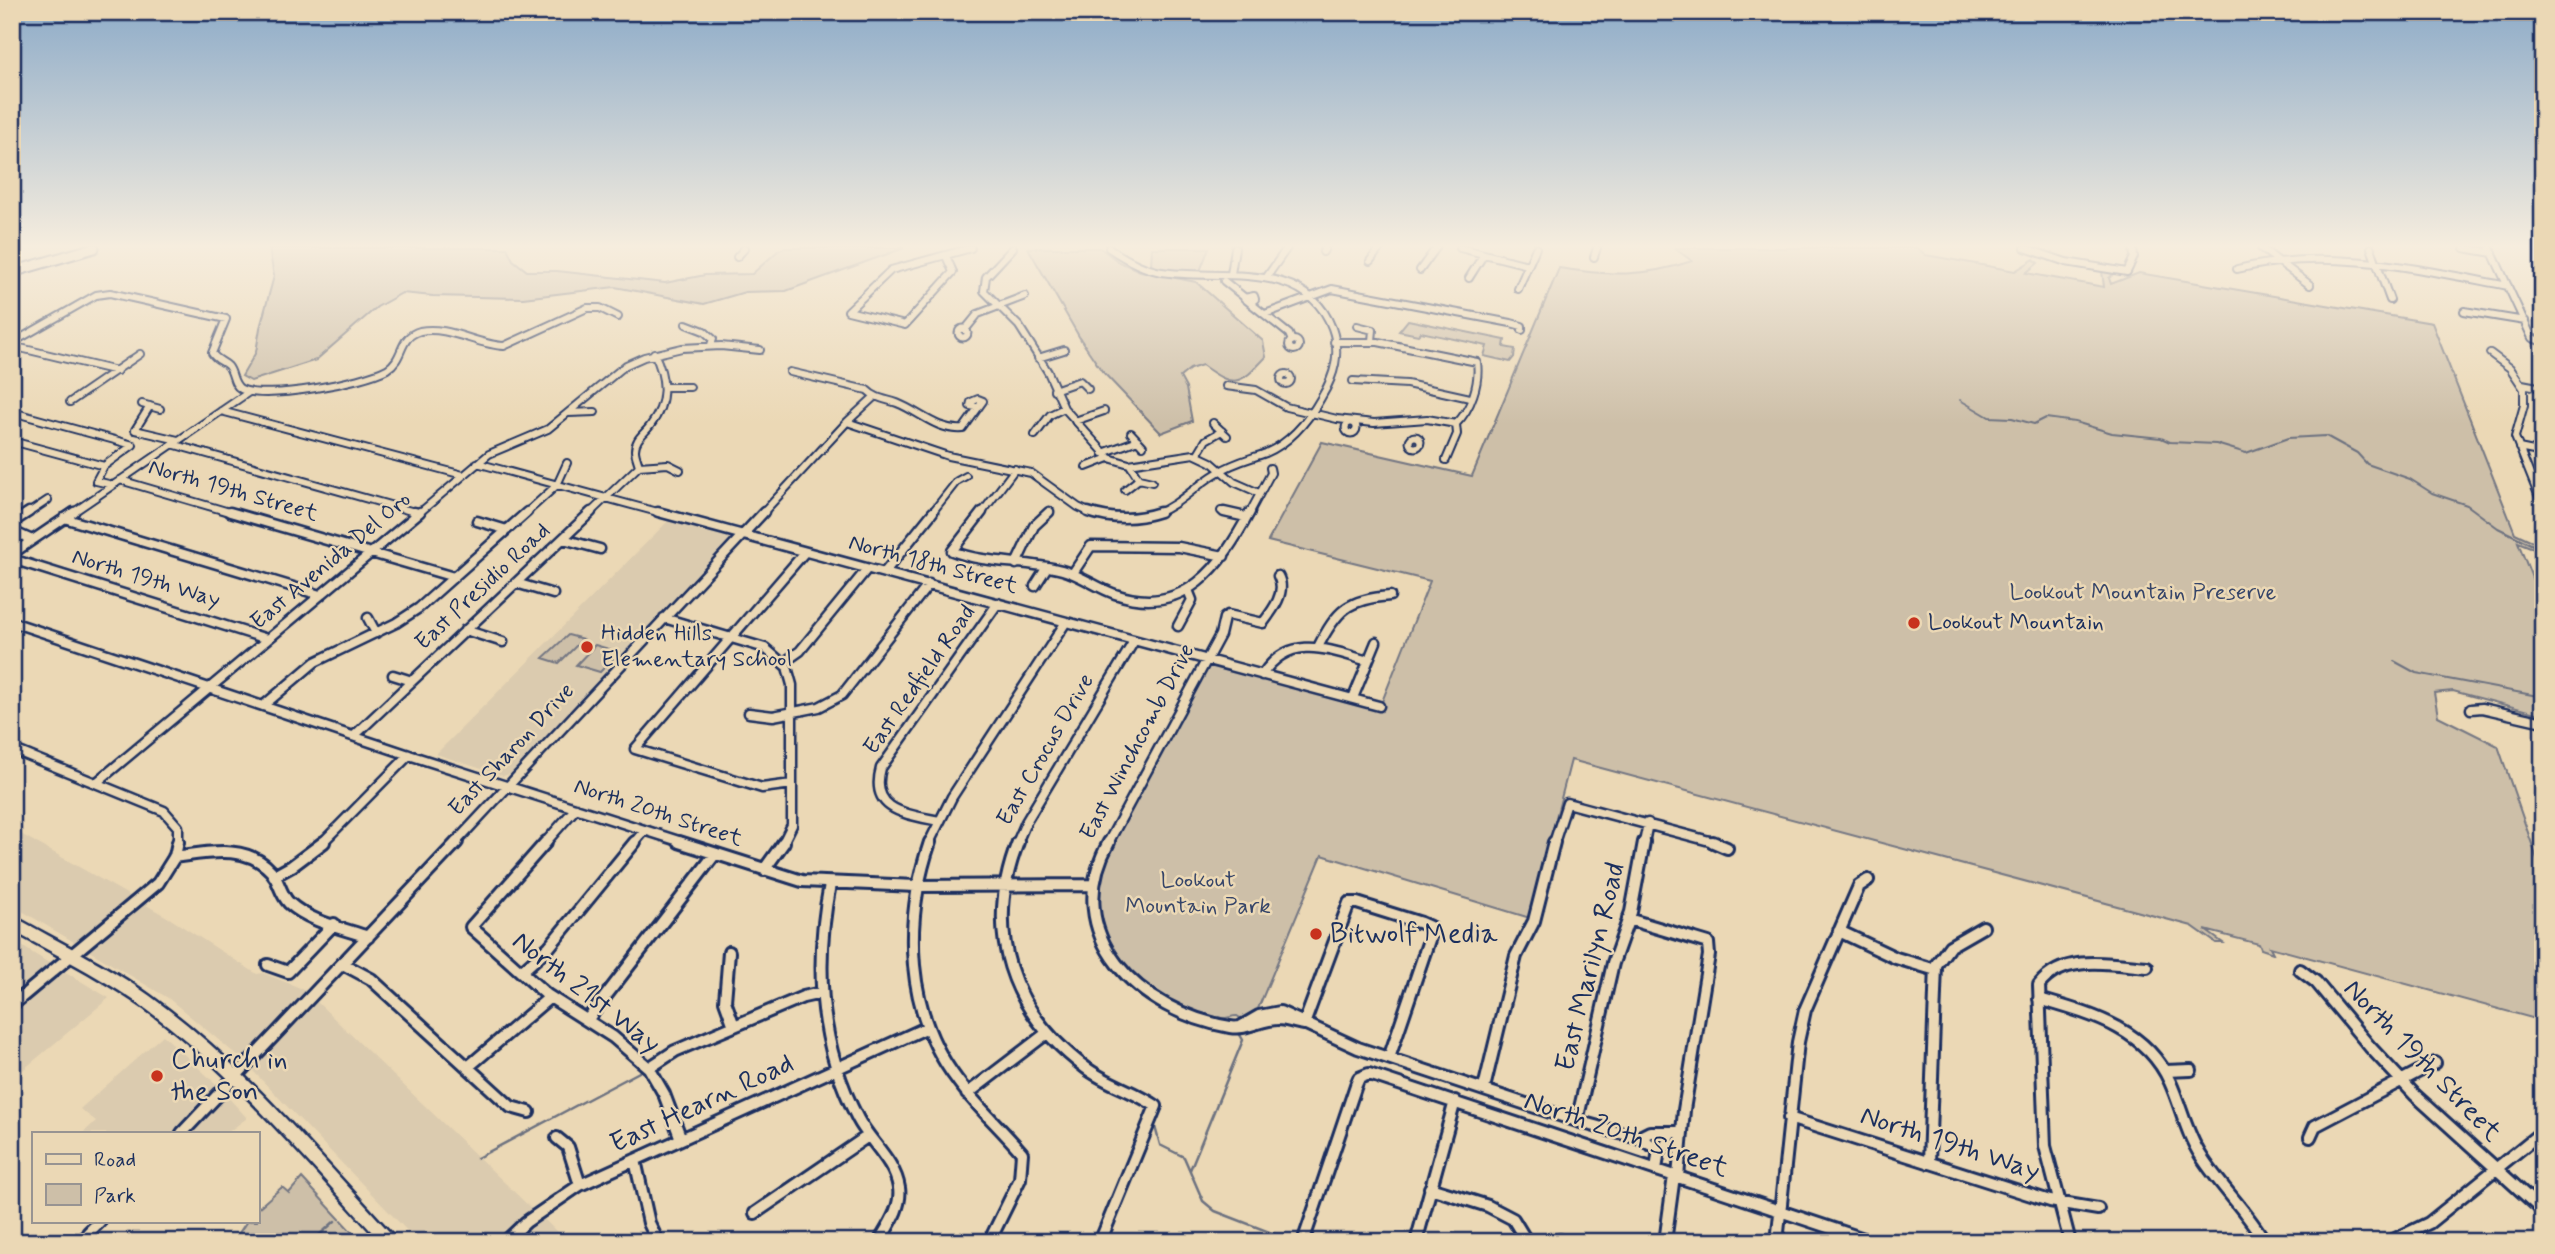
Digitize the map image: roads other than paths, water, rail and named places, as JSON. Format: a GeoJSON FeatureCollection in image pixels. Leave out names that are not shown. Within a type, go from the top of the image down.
{"type":"FeatureCollection","features":[{"type":"Feature","properties":{"kind":"main road"},"geometry":{"type":"LineString","coordinates":[[12,923],[163,1014],[235,1079],[390,1242]]}},
{"type":"Feature","properties":{"kind":"street"},"geometry":{"type":"LineString","coordinates":[[12,345],[77,307]]}},
{"type":"Feature","properties":{"kind":"street"},"geometry":{"type":"LineString","coordinates":[[174,307],[226,319],[212,353],[215,358],[229,366],[236,385],[249,393],[268,395],[286,394],[377,374],[399,359],[401,345],[407,339],[427,330],[439,330],[482,345],[502,346],[519,342],[544,327],[586,310],[600,307],[618,317]]}},
{"type":"Feature","properties":{"kind":"street"},"geometry":{"type":"LineString","coordinates":[[853,307],[848,311],[905,325],[922,307]]}},
{"type":"Feature","properties":{"kind":"street"},"geometry":{"type":"LineString","coordinates":[[965,330],[978,314],[997,307],[1019,326],[1048,372],[1054,390],[1065,408],[1106,456],[1130,465],[1160,457],[1197,455],[1210,461],[1239,485],[1259,493]]}},
{"type":"Feature","properties":{"kind":"street"},"geometry":{"type":"LineString","coordinates":[[1256,307],[1289,334],[1292,341]]}},
{"type":"Feature","properties":{"kind":"street"},"geometry":{"type":"LineString","coordinates":[[1265,314],[1283,307]]}},
{"type":"Feature","properties":{"kind":"street"},"geometry":{"type":"LineString","coordinates":[[847,422],[944,455],[1015,469],[1042,478],[1080,509],[1094,514],[1119,518],[1162,512],[1178,504],[1221,471],[1277,447],[1297,432],[1311,414],[1336,364],[1334,342],[1325,314],[1318,307]]}},
{"type":"Feature","properties":{"kind":"street"},"geometry":{"type":"LineString","coordinates":[[1426,307],[1511,323],[1522,326],[1522,330]]}},
{"type":"Feature","properties":{"kind":"street"},"geometry":{"type":"LineString","coordinates":[[2518,307],[2534,340],[2543,342]]}},
{"type":"Feature","properties":{"kind":"street"},"geometry":{"type":"LineString","coordinates":[[2464,311],[2525,321]]}},
{"type":"Feature","properties":{"kind":"street"},"geometry":{"type":"LineString","coordinates":[[686,324],[708,334],[713,339],[711,345]]}},
{"type":"Feature","properties":{"kind":"street"},"geometry":{"type":"LineString","coordinates":[[1357,326],[1373,330],[1372,341]]}},
{"type":"Feature","properties":{"kind":"street"},"geometry":{"type":"LineString","coordinates":[[1334,342],[1372,341],[1477,362],[1479,378],[1461,419],[1456,424]]}},
{"type":"Feature","properties":{"kind":"street"},"geometry":{"type":"LineString","coordinates":[[12,345],[117,372]]}},
{"type":"Feature","properties":{"kind":"street","name":"East Avenida Del Oro"},"geometry":{"type":"LineString","coordinates":[[96,783],[477,463],[499,448],[540,434],[611,375],[654,353],[711,345],[760,350]]}},
{"type":"Feature","properties":{"kind":"street"},"geometry":{"type":"LineString","coordinates":[[1038,358],[1064,350]]}},
{"type":"Feature","properties":{"kind":"street"},"geometry":{"type":"LineString","coordinates":[[654,353],[664,372],[666,387],[659,412],[636,443],[635,453],[639,466],[668,464],[680,470]]}},
{"type":"Feature","properties":{"kind":"street"},"geometry":{"type":"LineString","coordinates":[[2490,353],[2504,361],[2522,384],[2525,402],[2515,429],[2519,448],[2543,507]]}},
{"type":"Feature","properties":{"kind":"street"},"geometry":{"type":"LineString","coordinates":[[70,402],[140,354]]}},
{"type":"Feature","properties":{"kind":"street"},"geometry":{"type":"LineString","coordinates":[[790,372],[867,390],[874,397],[900,404],[923,419],[956,430],[963,429],[976,414],[976,407]]}},
{"type":"Feature","properties":{"kind":"street"},"geometry":{"type":"LineString","coordinates":[[1353,380],[1407,384],[1470,398]]}},
{"type":"Feature","properties":{"kind":"street"},"geometry":{"type":"LineString","coordinates":[[1054,390],[1080,381],[1088,389]]}},
{"type":"Feature","properties":{"kind":"street"},"geometry":{"type":"LineString","coordinates":[[1269,396],[1283,383]]}},
{"type":"Feature","properties":{"kind":"street"},"geometry":{"type":"LineString","coordinates":[[2522,384],[2543,388]]}},
{"type":"Feature","properties":{"kind":"street"},"geometry":{"type":"LineString","coordinates":[[1226,386],[1245,387],[1269,396],[1286,407],[1352,423],[1416,419],[1456,424]]}},
{"type":"Feature","properties":{"kind":"street"},"geometry":{"type":"LineString","coordinates":[[666,387],[690,387]]}},
{"type":"Feature","properties":{"kind":"street"},"geometry":{"type":"LineString","coordinates":[[12,554],[249,393]]}},
{"type":"Feature","properties":{"kind":"street","name":"East Sharon Drive"},"geometry":{"type":"LineString","coordinates":[[183,1132],[343,964],[847,422],[874,397]]}},
{"type":"Feature","properties":{"kind":"street"},"geometry":{"type":"LineString","coordinates":[[160,409],[146,405],[135,430],[418,513]]}},
{"type":"Feature","properties":{"kind":"street"},"geometry":{"type":"LineString","coordinates":[[1035,435],[1050,415],[1065,408]]}},
{"type":"Feature","properties":{"kind":"street"},"geometry":{"type":"LineString","coordinates":[[221,411],[463,475]]}},
{"type":"Feature","properties":{"kind":"street"},"geometry":{"type":"LineString","coordinates":[[1075,421],[1104,411]]}},
{"type":"Feature","properties":{"kind":"street"},"geometry":{"type":"LineString","coordinates":[[12,412],[133,445],[104,466],[12,441]]}},
{"type":"Feature","properties":{"kind":"street"},"geometry":{"type":"LineString","coordinates":[[568,413],[596,412]]}},
{"type":"Feature","properties":{"kind":"street"},"geometry":{"type":"LineString","coordinates":[[1416,419],[1417,438]]}},
{"type":"Feature","properties":{"kind":"street"},"geometry":{"type":"LineString","coordinates":[[1197,455],[1206,440],[1225,434],[1213,422]]}},
{"type":"Feature","properties":{"kind":"street"},"geometry":{"type":"LineString","coordinates":[[1446,460],[1457,434],[1456,424]]}},
{"type":"Feature","properties":{"kind":"street"},"geometry":{"type":"LineString","coordinates":[[1086,467],[1140,443],[1131,433]]}},
{"type":"Feature","properties":{"kind":"street"},"geometry":{"type":"LineString","coordinates":[[2519,448],[2543,453]]}},
{"type":"Feature","properties":{"kind":"street","name":"North 18th Street"},"geometry":{"type":"LineString","coordinates":[[477,463],[1380,706]]}},
{"type":"Feature","properties":{"kind":"street"},"geometry":{"type":"LineString","coordinates":[[263,706],[315,662],[410,615],[556,485],[562,478],[567,463]]}},
{"type":"Feature","properties":{"kind":"street"},"geometry":{"type":"LineString","coordinates":[[1130,465],[1139,479],[1152,482]]}},
{"type":"Feature","properties":{"kind":"street","name":"North 19th Street"},"geometry":{"type":"LineString","coordinates":[[104,466],[97,483],[116,482],[454,577]]}},
{"type":"Feature","properties":{"kind":"street","name":"East Presidio Road"},"geometry":{"type":"LineString","coordinates":[[354,736],[639,466]]}},
{"type":"Feature","properties":{"kind":"street"},"geometry":{"type":"LineString","coordinates":[[1015,469],[952,551],[980,559],[1073,573],[1111,593],[1132,598],[1166,597],[1188,590],[1207,579],[1224,556],[1271,473],[1270,468]]}},
{"type":"Feature","properties":{"kind":"street"},"geometry":{"type":"LineString","coordinates":[[884,573],[957,481],[966,476]]}},
{"type":"Feature","properties":{"kind":"street"},"geometry":{"type":"LineString","coordinates":[[1125,490],[1139,479]]}},
{"type":"Feature","properties":{"kind":"street"},"geometry":{"type":"LineString","coordinates":[[12,523],[48,500]]}},
{"type":"Feature","properties":{"kind":"street"},"geometry":{"type":"LineString","coordinates":[[1016,564],[1034,526],[1050,511]]}},
{"type":"Feature","properties":{"kind":"street"},"geometry":{"type":"LineString","coordinates":[[1221,511],[1246,517]]}},
{"type":"Feature","properties":{"kind":"street"},"geometry":{"type":"LineString","coordinates":[[64,518],[320,595]]}},
{"type":"Feature","properties":{"kind":"street"},"geometry":{"type":"LineString","coordinates":[[477,521],[507,530]]}},
{"type":"Feature","properties":{"kind":"street"},"geometry":{"type":"LineString","coordinates":[[12,531],[32,540]]}},
{"type":"Feature","properties":{"kind":"street"},"geometry":{"type":"LineString","coordinates":[[562,539],[600,548]]}},
{"type":"Feature","properties":{"kind":"street"},"geometry":{"type":"LineString","coordinates":[[1073,573],[1091,546],[1178,547],[1224,556]]}},
{"type":"Feature","properties":{"kind":"street"},"geometry":{"type":"LineString","coordinates":[[792,783],[762,788],[635,749],[805,552]]}},
{"type":"Feature","properties":{"kind":"street","name":"North 19th Way"},"geometry":{"type":"LineString","coordinates":[[12,559],[267,639]]}},
{"type":"Feature","properties":{"kind":"street"},"geometry":{"type":"LineString","coordinates":[[1035,586],[1047,567]]}},
{"type":"Feature","properties":{"kind":"street"},"geometry":{"type":"LineString","coordinates":[[783,663],[800,651],[867,569]]}},
{"type":"Feature","properties":{"kind":"street","name":"East Winchcomb Drive"},"geometry":{"type":"LineString","coordinates":[[1092,885],[1097,863],[1107,843],[1229,619],[1263,623],[1283,588],[1278,576]]}},
{"type":"Feature","properties":{"kind":"street"},"geometry":{"type":"LineString","coordinates":[[516,583],[553,594]]}},
{"type":"Feature","properties":{"kind":"street"},"geometry":{"type":"LineString","coordinates":[[749,713],[773,716],[819,706],[842,695],[929,584]]}},
{"type":"Feature","properties":{"kind":"street"},"geometry":{"type":"LineString","coordinates":[[1354,589],[1360,598]]}},
{"type":"Feature","properties":{"kind":"street"},"geometry":{"type":"LineString","coordinates":[[1178,626],[1192,600],[1188,590]]}},
{"type":"Feature","properties":{"kind":"street"},"geometry":{"type":"LineString","coordinates":[[1318,647],[1333,617],[1341,608],[1360,598],[1390,596]]}},
{"type":"Feature","properties":{"kind":"street","name":"East Redfield Road"},"geometry":{"type":"LineString","coordinates":[[939,821],[888,805],[876,792],[876,781],[881,768],[998,603]]}},
{"type":"Feature","properties":{"kind":"street"},"geometry":{"type":"LineString","coordinates":[[368,618],[376,633]]}},
{"type":"Feature","properties":{"kind":"street"},"geometry":{"type":"LineString","coordinates":[[664,618],[765,648],[783,663],[792,685],[789,833],[764,870]]}},
{"type":"Feature","properties":{"kind":"street","name":"North 20th Street"},"geometry":{"type":"LineString","coordinates":[[12,622],[410,755],[802,881],[916,886],[1092,885]]}},
{"type":"Feature","properties":{"kind":"street"},"geometry":{"type":"LineString","coordinates":[[989,1242],[1020,1179],[1023,1153],[950,1072],[928,1027],[911,957],[911,925],[923,858],[939,821],[1066,622]]}},
{"type":"Feature","properties":{"kind":"street"},"geometry":{"type":"LineString","coordinates":[[466,630],[503,642]]}},
{"type":"Feature","properties":{"kind":"street","name":"East Crocus Drive"},"geometry":{"type":"LineString","coordinates":[[1100,1242],[1156,1106],[1088,1070],[1047,1033],[1024,1002],[1008,968],[1002,925],[1003,885],[1014,848],[1026,822],[1134,641]]}},
{"type":"Feature","properties":{"kind":"street"},"geometry":{"type":"LineString","coordinates":[[1353,698],[1376,642]]}},
{"type":"Feature","properties":{"kind":"street"},"geometry":{"type":"LineString","coordinates":[[1262,675],[1276,655],[1294,648],[1318,647],[1368,661]]}},
{"type":"Feature","properties":{"kind":"street"},"geometry":{"type":"LineString","coordinates":[[393,675],[412,681]]}},
{"type":"Feature","properties":{"kind":"street"},"geometry":{"type":"LineString","coordinates":[[2471,709],[2482,708],[2543,722]]}},
{"type":"Feature","properties":{"kind":"street"},"geometry":{"type":"LineString","coordinates":[[12,749],[171,816],[178,830],[179,843],[174,858],[158,883],[12,1005]]}},
{"type":"Feature","properties":{"kind":"street"},"geometry":{"type":"LineString","coordinates":[[274,876],[298,862],[316,847],[410,755]]}},
{"type":"Feature","properties":{"kind":"street"},"geometry":{"type":"LineString","coordinates":[[1484,1088],[1517,956],[1534,921],[1562,812],[1567,803],[1707,839],[1727,848]]}},
{"type":"Feature","properties":{"kind":"street","name":"North 21st Way"},"geometry":{"type":"LineString","coordinates":[[576,808],[471,927],[550,997],[588,1018],[649,1068],[664,1094],[681,1139]]}},
{"type":"Feature","properties":{"kind":"street","name":"East Marilyn Road"},"geometry":{"type":"LineString","coordinates":[[1577,1121],[1613,963],[1628,919],[1648,823]]}},
{"type":"Feature","properties":{"kind":"street"},"geometry":{"type":"LineString","coordinates":[[521,972],[549,947],[644,831]]}},
{"type":"Feature","properties":{"kind":"street"},"geometry":{"type":"LineString","coordinates":[[174,858],[238,852],[260,860],[274,876],[289,903],[300,911],[368,937]]}},
{"type":"Feature","properties":{"kind":"street"},"geometry":{"type":"LineString","coordinates":[[588,1018],[715,854]]}},
{"type":"Feature","properties":{"kind":"street"},"geometry":{"type":"LineString","coordinates":[[1777,1242],[1789,1118],[1803,1016],[1859,886],[1868,880]]}},
{"type":"Feature","properties":{"kind":"street"},"geometry":{"type":"LineString","coordinates":[[830,884],[821,928],[821,993],[826,1028],[836,1068],[857,1118],[895,1175],[900,1192],[900,1201],[879,1242]]}},
{"type":"Feature","properties":{"kind":"street"},"geometry":{"type":"LineString","coordinates":[[1092,885],[1094,922],[1110,959],[1138,989],[1179,1010],[1237,1029],[1279,1019],[1304,1024],[1358,1048],[1577,1121],[1681,1151]]}},
{"type":"Feature","properties":{"kind":"street"},"geometry":{"type":"LineString","coordinates":[[1304,1024],[1349,903],[1357,903],[1430,927],[1430,937],[1390,1058]]}},
{"type":"Feature","properties":{"kind":"street"},"geometry":{"type":"LineString","coordinates":[[1628,919],[1708,943],[1709,955],[1677,1132],[1681,1151],[1665,1242]]}},
{"type":"Feature","properties":{"kind":"street"},"geometry":{"type":"LineString","coordinates":[[268,965],[288,972],[334,924]]}},
{"type":"Feature","properties":{"kind":"street"},"geometry":{"type":"LineString","coordinates":[[1929,1163],[1936,970],[1943,950],[1952,942],[1983,927]]}},
{"type":"Feature","properties":{"kind":"street"},"geometry":{"type":"LineString","coordinates":[[1839,931],[1896,958],[1936,970]]}},
{"type":"Feature","properties":{"kind":"street"},"geometry":{"type":"LineString","coordinates":[[729,952],[726,1000],[734,1026]]}},
{"type":"Feature","properties":{"kind":"street"},"geometry":{"type":"LineString","coordinates":[[343,964],[371,979],[511,1107],[529,1112]]}},
{"type":"Feature","properties":{"kind":"street"},"geometry":{"type":"LineString","coordinates":[[2070,1242],[2045,1146],[2039,985],[2043,976],[2061,965],[2147,967]]}},
{"type":"Feature","properties":{"kind":"street","name":"North 19th Street"},"geometry":{"type":"LineString","coordinates":[[2300,970],[2316,982],[2400,1079],[2543,1211]]}},
{"type":"Feature","properties":{"kind":"street"},"geometry":{"type":"LineString","coordinates":[[649,1068],[675,1051],[803,997],[821,993]]}},
{"type":"Feature","properties":{"kind":"street"},"geometry":{"type":"LineString","coordinates":[[467,1067],[550,997]]}},
{"type":"Feature","properties":{"kind":"street"},"geometry":{"type":"LineString","coordinates":[[2039,999],[2118,1026],[2142,1042],[2165,1071],[2193,1142],[2265,1242]]}},
{"type":"Feature","properties":{"kind":"street","name":"East Hearn Road"},"geometry":{"type":"LineString","coordinates":[[505,1242],[526,1222],[580,1185],[928,1027]]}},
{"type":"Feature","properties":{"kind":"street"},"geometry":{"type":"LineString","coordinates":[[968,1094],[1047,1033]]}},
{"type":"Feature","properties":{"kind":"street"},"geometry":{"type":"LineString","coordinates":[[2310,1137],[2315,1126],[2400,1079],[2435,1063]]}},
{"type":"Feature","properties":{"kind":"street"},"geometry":{"type":"LineString","coordinates":[[2165,1071],[2191,1070]]}},
{"type":"Feature","properties":{"kind":"street","name":"North 20th Street"},"geometry":{"type":"LineString","coordinates":[[1303,1242],[1356,1085],[1363,1075],[1378,1075],[1873,1242]]}},
{"type":"Feature","properties":{"kind":"street"},"geometry":{"type":"LineString","coordinates":[[1416,1242],[1455,1101]]}},
{"type":"Feature","properties":{"kind":"street","name":"North 19th Way"},"geometry":{"type":"LineString","coordinates":[[1789,1118],[2061,1204],[2098,1209]]}},
{"type":"Feature","properties":{"kind":"street"},"geometry":{"type":"LineString","coordinates":[[2389,1242],[2429,1223],[2543,1131]]}},
{"type":"Feature","properties":{"kind":"street"},"geometry":{"type":"LineString","coordinates":[[1638,1138],[1650,1132],[1677,1132]]}},
{"type":"Feature","properties":{"kind":"street"},"geometry":{"type":"LineString","coordinates":[[1657,1170],[1663,1146],[1677,1132]]}},
{"type":"Feature","properties":{"kind":"street"},"geometry":{"type":"LineString","coordinates":[[755,1213],[868,1136]]}},
{"type":"Feature","properties":{"kind":"street"},"geometry":{"type":"LineString","coordinates":[[557,1138],[568,1147],[580,1185]]}},
{"type":"Feature","properties":{"kind":"street"},"geometry":{"type":"LineString","coordinates":[[635,1160],[649,1223],[658,1242]]}},
{"type":"Feature","properties":{"kind":"street"},"geometry":{"type":"LineString","coordinates":[[1430,1188],[1488,1206],[1513,1219],[1527,1242]]}},
{"type":"Feature","properties":{"kind":"street"},"geometry":{"type":"LineString","coordinates":[[85,1242],[99,1222]]}},
{"type":"Feature","properties":{"kind":"waterway"},"geometry":{"type":"LineString","coordinates":[[1960,400],[1989,417],[2012,418],[2034,424],[2046,418],[2075,422],[2112,433],[2161,438],[2170,442],[2216,444],[2246,453],[2288,438],[2326,436],[2357,453],[2367,464],[2410,479],[2432,493],[2467,505],[2498,528],[2543,550]]}},
{"type":"Feature","properties":{"kind":"waterway"},"geometry":{"type":"LineString","coordinates":[[2394,661],[2416,673],[2543,697]]}},
{"type":"Feature","properties":{"kind":"waterway"},"geometry":{"type":"LineString","coordinates":[[1190,1170],[1243,1040],[1239,1033]]}},
{"type":"Feature","properties":{"kind":"waterway"},"geometry":{"type":"LineString","coordinates":[[477,1158],[643,1070]]}},
{"type":"Feature","properties":{"kind":"waterway"},"geometry":{"type":"LineString","coordinates":[[1154,1123],[1160,1145],[1184,1157],[1203,1201],[1215,1211],[1295,1242]]}},
{"type":"Feature","properties":{"kind":"waterway"},"geometry":{"type":"LineString","coordinates":[[300,1242],[317,1237],[335,1221]]}},
{"type":"Feature","properties":{"kind":"place","name":"Lookout Mountain"},"geometry":{"type":"Point","coordinates":[1914,623]}},
{"type":"Feature","properties":{"kind":"place","name":"Hidden Hills Elementary School"},"geometry":{"type":"Point","coordinates":[587,647]}},
{"type":"Feature","properties":{"kind":"place","name":"Bitwolf Media"},"geometry":{"type":"Point","coordinates":[1316,934]}},
{"type":"Feature","properties":{"kind":"place","name":"Church in the Son"},"geometry":{"type":"Point","coordinates":[157,1076]}},
{"type":"Feature","properties":{"kind":"park label","name":"Lookout Mountain Preserve"},"geometry":{"type":"Point","coordinates":[2143,593]}},
{"type":"Feature","properties":{"kind":"park label","name":"Lookout Mountain Park"},"geometry":{"type":"Point","coordinates":[1198,894]}}]}
